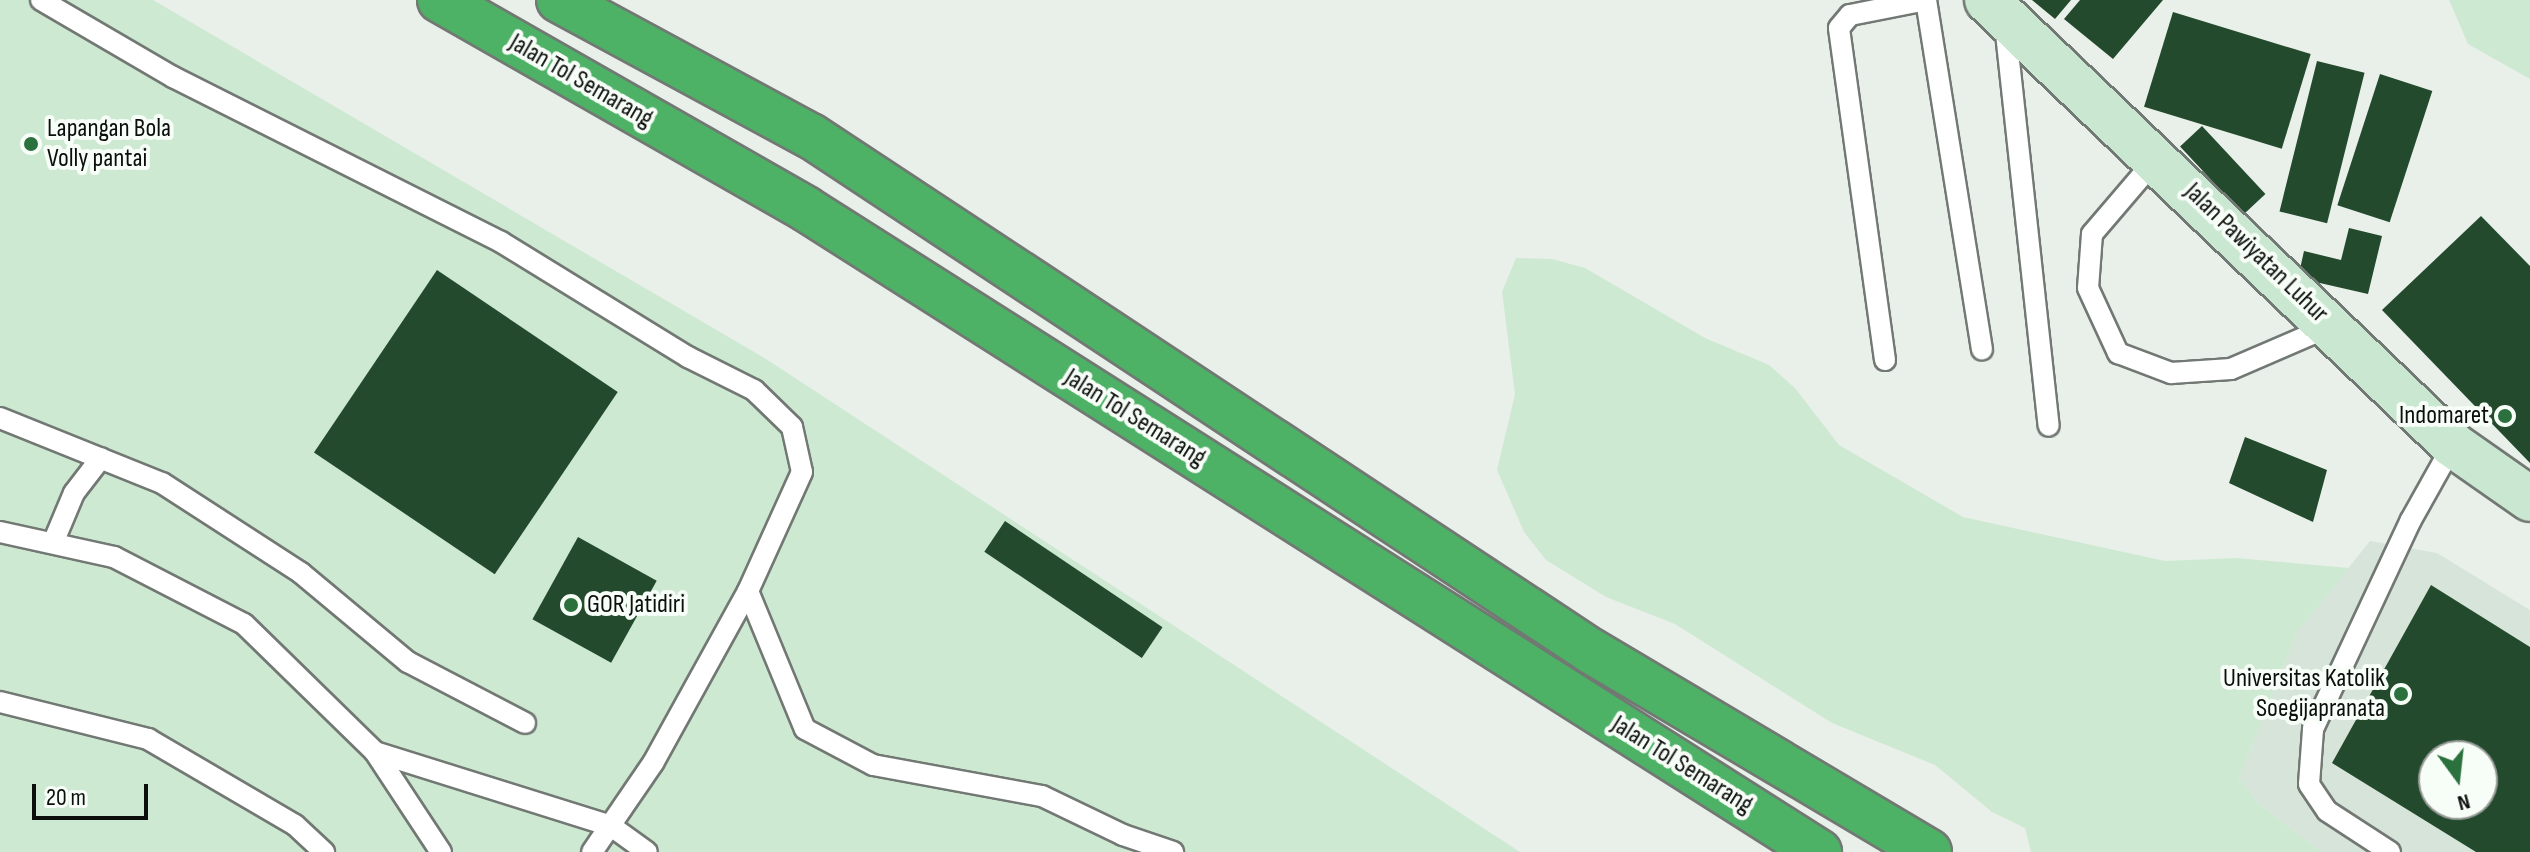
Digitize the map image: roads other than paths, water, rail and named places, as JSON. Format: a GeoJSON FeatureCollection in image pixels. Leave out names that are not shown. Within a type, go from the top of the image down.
{"type":"FeatureCollection","features":[{"type":"Feature","properties":{"kind":"highway","name":"Jalan Tol Semarang"},"geometry":{"type":"LineString","coordinates":[[440,0],[820,218],[1819,852]]}},
{"type":"Feature","properties":{"kind":"highway","name":"Jalan Tol Semarang"},"geometry":{"type":"LineString","coordinates":[[559,0],[811,136],[1591,651],[1929,852]]}},
{"type":"Feature","properties":{"kind":"main road","name":"Jalan Pawiyatan Luhur"},"geometry":{"type":"LineString","coordinates":[[1996,8],[2157,157],[2453,445],[2530,499]]}},
{"type":"Feature","properties":{"kind":"lane"},"geometry":{"type":"LineString","coordinates":[[41,0],[173,77],[501,242],[688,357],[754,390],[792,427],[802,472],[748,591],[653,763],[592,852]]}},
{"type":"Feature","properties":{"kind":"lane"},"geometry":{"type":"LineString","coordinates":[[1885,360],[1839,28],[1850,15],[1926,0],[1982,350]]}},
{"type":"Feature","properties":{"kind":"lane"},"geometry":{"type":"LineString","coordinates":[[1996,8],[2049,426]]}},
{"type":"Feature","properties":{"kind":"lane"},"geometry":{"type":"LineString","coordinates":[[2157,157],[2092,234],[2088,288],[2118,353],[2171,373],[2231,369],[2331,326]]}},
{"type":"Feature","properties":{"kind":"lane"},"geometry":{"type":"LineString","coordinates":[[0,418],[162,483],[301,573],[408,662],[525,723]]}},
{"type":"Feature","properties":{"kind":"lane"},"geometry":{"type":"LineString","coordinates":[[2390,852],[2327,811],[2309,784],[2313,729],[2411,520],[2453,445]]}},
{"type":"Feature","properties":{"kind":"lane"},"geometry":{"type":"LineString","coordinates":[[53,543],[74,493],[101,458]]}},
{"type":"Feature","properties":{"kind":"lane"},"geometry":{"type":"LineString","coordinates":[[0,532],[114,557],[244,624],[375,752],[441,852]]}},
{"type":"Feature","properties":{"kind":"lane"},"geometry":{"type":"LineString","coordinates":[[748,591],[805,729],[873,765],[1042,796],[1123,835],[1173,852]]}},
{"type":"Feature","properties":{"kind":"lane"},"geometry":{"type":"LineString","coordinates":[[0,702],[148,739],[295,825],[324,852]]}},
{"type":"Feature","properties":{"kind":"lane"},"geometry":{"type":"LineString","coordinates":[[375,752],[611,826],[647,852]]}},
{"type":"Feature","properties":{"kind":"place","name":"Lapangan Bola Volly pantai"},"geometry":{"type":"Point","coordinates":[31,144]}},
{"type":"Feature","properties":{"kind":"place","name":"Indomaret"},"geometry":{"type":"Point","coordinates":[2505,416]}},
{"type":"Feature","properties":{"kind":"place","name":"GOR Jatidiri"},"geometry":{"type":"Point","coordinates":[571,605]}},
{"type":"Feature","properties":{"kind":"place","name":"Universitas Katolik Soegijapranata"},"geometry":{"type":"Point","coordinates":[2401,694]}}]}
